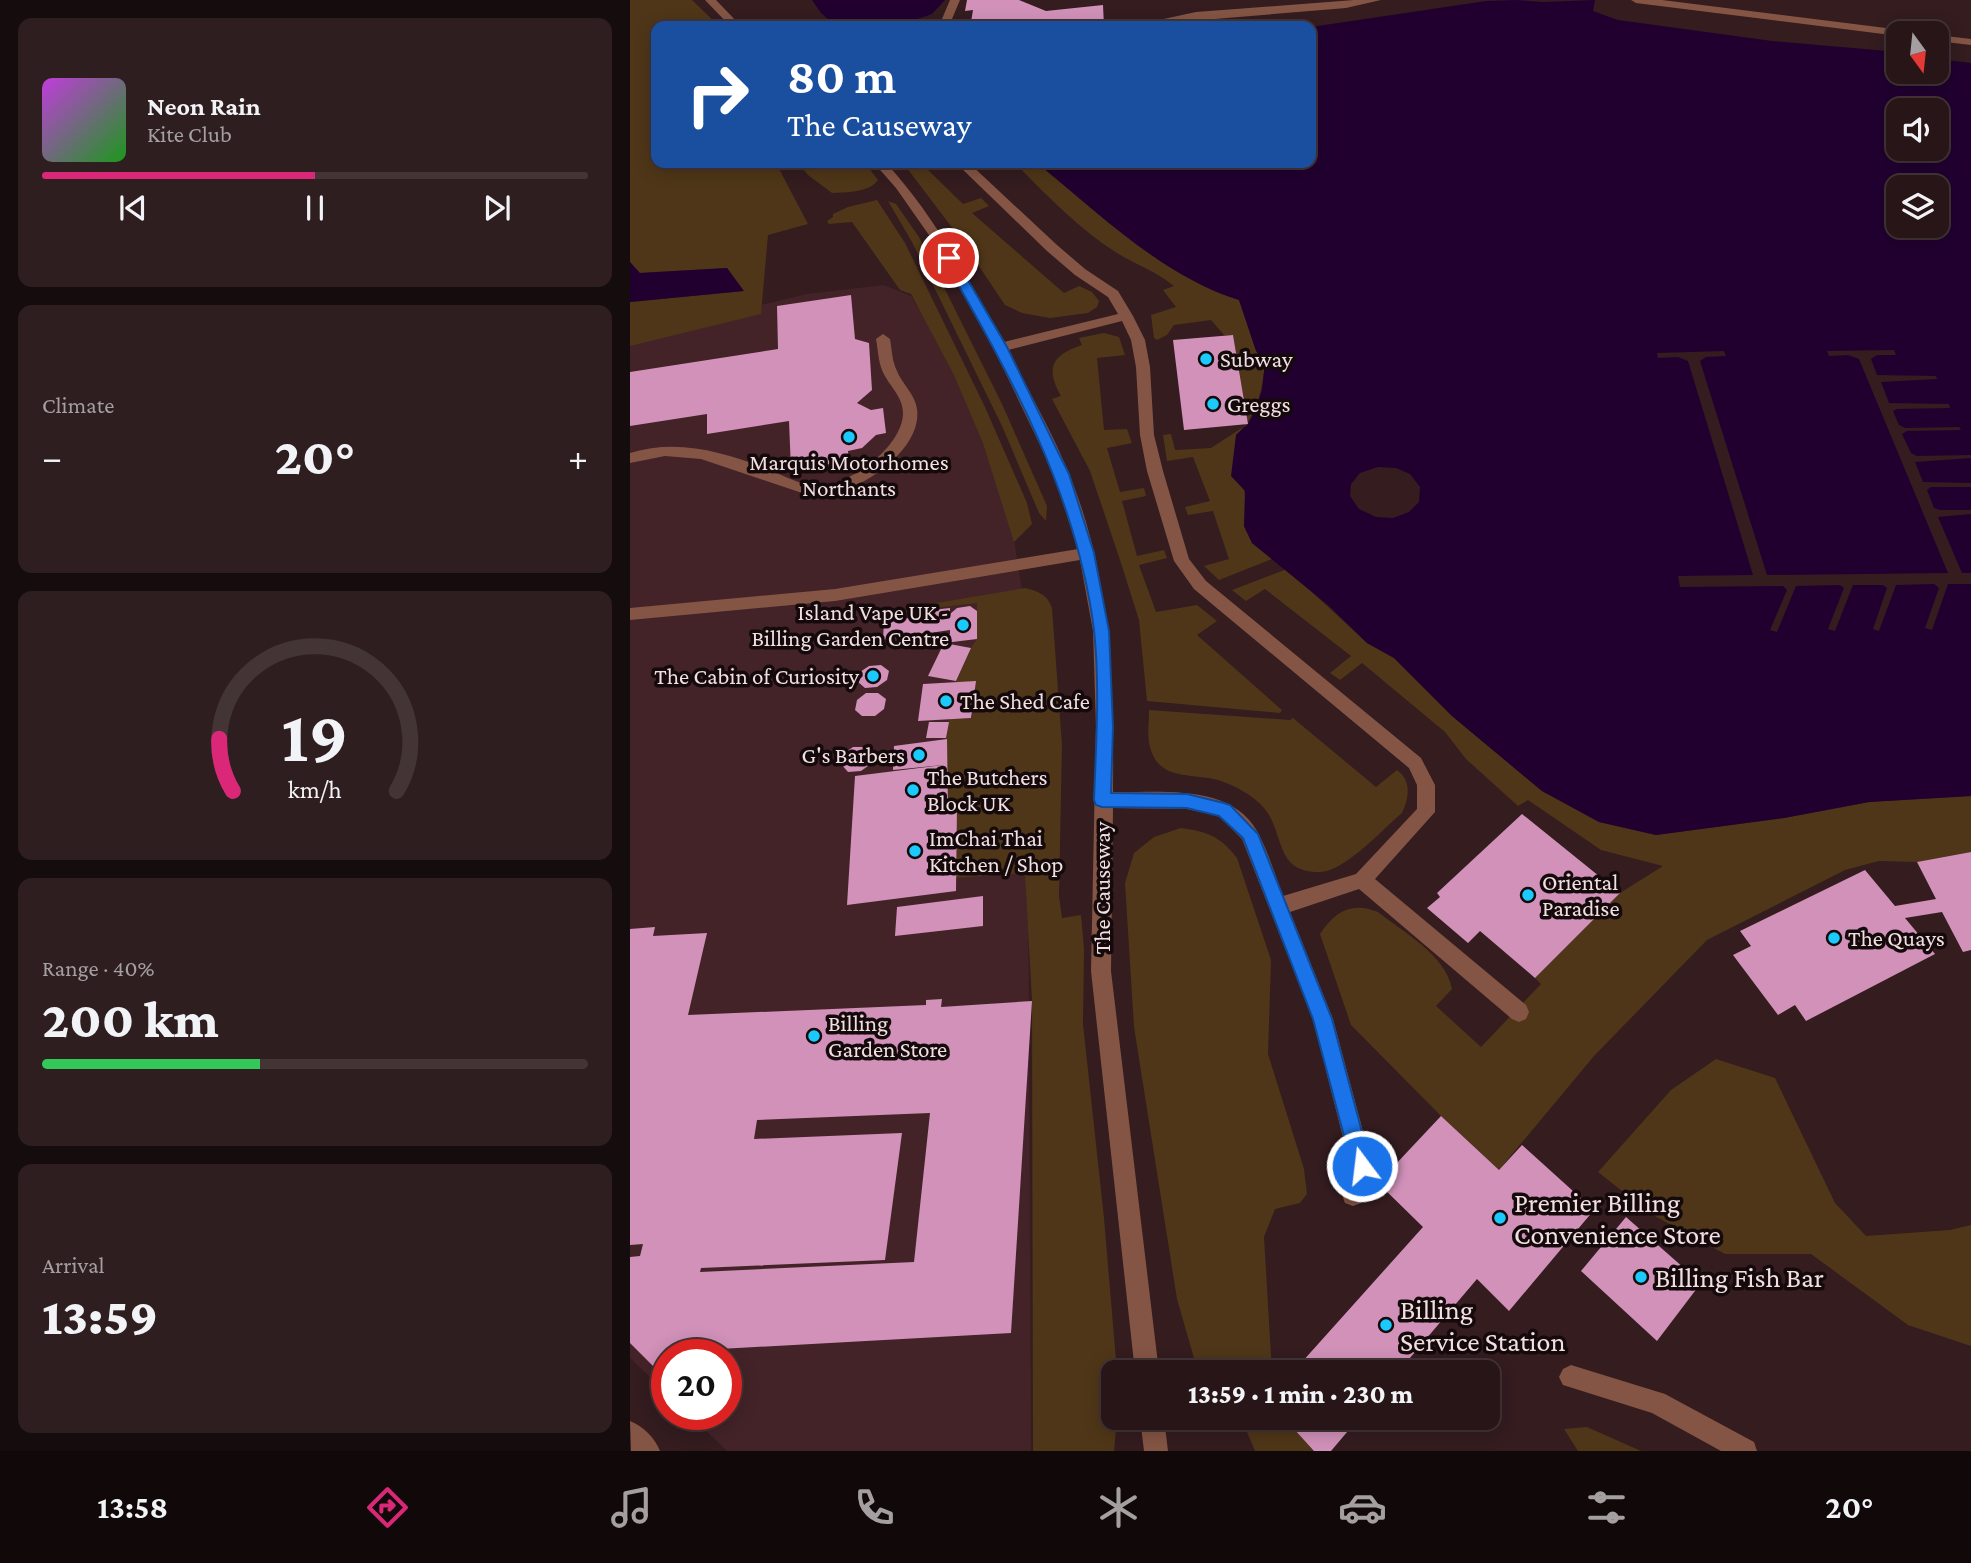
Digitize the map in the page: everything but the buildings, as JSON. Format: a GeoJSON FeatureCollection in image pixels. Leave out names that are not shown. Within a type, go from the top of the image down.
{"type":"FeatureCollection","features":[{"type":"Feature","properties":{"kind":"street"},"geometry":{"type":"LineString","coordinates":[[710,0],[731,21]]}},
{"type":"Feature","properties":{"kind":"street"},"geometry":{"type":"LineString","coordinates":[[946,21],[955,0]]}},
{"type":"Feature","properties":{"kind":"street"},"geometry":{"type":"LineString","coordinates":[[1155,21],[1216,13],[1337,7],[1376,0]]}},
{"type":"Feature","properties":{"kind":"street"},"geometry":{"type":"LineString","coordinates":[[1636,0],[1886,31]]}},
{"type":"Feature","properties":{"kind":"street"},"geometry":{"type":"LineString","coordinates":[[1950,40],[1971,42]]}},
{"type":"Feature","properties":{"kind":"street","name":"The Causeway"},"geometry":{"type":"LineString","coordinates":[[885,168],[900,185],[937,238],[1000,347],[1062,474],[1087,553],[1101,631],[1105,727],[1101,971],[1146,1360]]}},
{"type":"Feature","properties":{"kind":"street"},"geometry":{"type":"LineString","coordinates":[[967,168],[1052,248],[1080,272],[1113,294],[1126,317],[1138,340],[1143,367],[1147,435],[1182,562],[1200,585],[1415,763],[1426,785],[1426,812],[1362,880],[1280,906]]}},
{"type":"Feature","properties":{"kind":"street"},"geometry":{"type":"LineString","coordinates":[[1000,347],[1126,317]]}},
{"type":"Feature","properties":{"kind":"street"},"geometry":{"type":"LineString","coordinates":[[630,458],[668,450],[699,452],[800,489],[829,491],[841,486],[886,459],[901,442],[908,425],[910,411],[907,398],[889,370],[883,339]]}},
{"type":"Feature","properties":{"kind":"street"},"geometry":{"type":"LineString","coordinates":[[630,614],[859,592],[1087,553]]}},
{"type":"Feature","properties":{"kind":"street"},"geometry":{"type":"LineString","coordinates":[[1102,800],[1187,801],[1224,810],[1249,834],[1323,1019],[1362,1166],[1353,1195]]}},
{"type":"Feature","properties":{"kind":"street"},"geometry":{"type":"LineString","coordinates":[[1362,880],[1519,1012]]}},
{"type":"Feature","properties":{"kind":"street"},"geometry":{"type":"LineString","coordinates":[[1571,1377],[1657,1402],[1745,1451]]}},
{"type":"Feature","properties":{"kind":"street"},"geometry":{"type":"LineString","coordinates":[[1153,1430],[1156,1451]]}},
{"type":"Feature","properties":{"kind":"street"},"geometry":{"type":"LineString","coordinates":[[630,1433],[648,1451]]}},
{"type":"Feature","properties":{"kind":"shaded area"},"geometry":{"type":"Polygon","coordinates":[[[630,0],[692,0],[714,21],[651,21],[651,168],[779,168],[808,224],[768,235],[761,314],[630,346],[630,302],[743,291],[727,268],[639,273],[630,262],[630,0]]]}},
{"type":"Feature","properties":{"kind":"shaded area"},"geometry":{"type":"Polygon","coordinates":[[[812,0],[945,0],[932,14],[912,21],[830,21],[812,0]]]}},
{"type":"Feature","properties":{"kind":"shaded area"},"geometry":{"type":"Polygon","coordinates":[[[1595,0],[1593,11],[1618,20],[1772,41],[1886,51],[1886,84],[1950,84],[1950,61],[1971,63],[1971,796],[1869,802],[1784,818],[1656,835],[1599,822],[1542,791],[1452,716],[1394,658],[1367,643],[1329,606],[1252,543],[1244,526],[1245,491],[1231,476],[1236,435],[1248,424],[1254,413],[1262,390],[1265,363],[1256,351],[1239,300],[1184,276],[1158,259],[1043,168],[1316,168],[1316,26],[1486,1],[1595,0]]]}},
{"type":"Feature","properties":{"kind":"shaded area"},"geometry":{"type":"Polygon","coordinates":[[[802,168],[869,168],[878,180],[863,190],[832,193],[802,168]]]}},
{"type":"Feature","properties":{"kind":"shaded area"},"geometry":{"type":"Polygon","coordinates":[[[907,168],[926,168],[963,204],[981,198],[989,206],[972,213],[1064,293],[1079,286],[1092,292],[1099,301],[1097,307],[1088,313],[1050,318],[1022,313],[1005,305],[960,238],[907,168]]]}},
{"type":"Feature","properties":{"kind":"shaded area"},"geometry":{"type":"Polygon","coordinates":[[[1020,168],[1043,168],[1158,259],[1184,276],[1239,300],[1256,350],[1265,363],[1258,402],[1248,422],[1233,335],[1224,335],[1211,320],[1174,325],[1167,335],[1157,340],[1154,338],[1151,315],[1176,307],[1163,290],[1174,286],[1117,253],[1089,233],[1020,168]]]}},
{"type":"Feature","properties":{"kind":"shaded area"},"geometry":{"type":"Polygon","coordinates":[[[877,200],[905,243],[985,407],[1027,503],[1032,524],[1014,542],[983,443],[954,375],[911,294],[900,290],[852,222],[829,224],[827,221],[833,214],[848,207],[877,200]]]}},
{"type":"Feature","properties":{"kind":"shaded area"},"geometry":{"type":"Polygon","coordinates":[[[888,201],[896,204],[919,237],[1002,404],[1047,506],[1046,521],[1039,513],[1002,426],[912,242],[888,201]]]}},
{"type":"Feature","properties":{"kind":"shaded area"},"geometry":{"type":"Polygon","coordinates":[[[630,262],[640,273],[727,268],[744,291],[630,302],[630,262]]]}},
{"type":"Feature","properties":{"kind":"shaded area"},"geometry":{"type":"Polygon","coordinates":[[[884,285],[911,296],[954,367],[988,452],[1012,527],[1027,622],[1031,1451],[727,1451],[705,1430],[742,1430],[742,1339],[651,1339],[651,1378],[630,1358],[630,336],[807,294],[884,285]]]}},
{"type":"Feature","properties":{"kind":"shaded area"},"geometry":{"type":"Polygon","coordinates":[[[1104,333],[1119,337],[1125,355],[1097,358],[1104,430],[1127,429],[1132,443],[1107,448],[1120,492],[1144,488],[1146,496],[1122,501],[1137,556],[1164,550],[1167,558],[1139,565],[1156,612],[1197,605],[1217,621],[1197,635],[1282,710],[1280,713],[1147,701],[1139,620],[1090,471],[1052,399],[1061,396],[1053,378],[1054,364],[1058,358],[1082,345],[1079,338],[1104,333]]]}},
{"type":"Feature","properties":{"kind":"shaded area"},"geometry":{"type":"Polygon","coordinates":[[[1244,427],[1236,435],[1246,502],[1244,526],[1252,543],[1272,559],[1219,580],[1204,566],[1229,559],[1213,511],[1188,515],[1185,507],[1210,501],[1193,457],[1167,461],[1163,435],[1171,434],[1175,450],[1211,448],[1244,427]]]}},
{"type":"Feature","properties":{"kind":"shaded area"},"geometry":{"type":"Polygon","coordinates":[[[1287,569],[1367,643],[1394,658],[1452,716],[1542,791],[1599,822],[1656,835],[1784,818],[1869,802],[1971,796],[1971,852],[1917,862],[1879,861],[1845,870],[1707,940],[1594,1056],[1499,1170],[1351,1025],[1320,934],[1338,914],[1352,908],[1378,912],[1422,945],[1441,965],[1452,989],[1436,1006],[1481,1047],[1541,984],[1535,978],[1620,893],[1663,866],[1601,850],[1528,800],[1518,806],[1466,759],[1445,732],[1362,663],[1340,680],[1330,673],[1351,656],[1265,589],[1246,601],[1232,590],[1287,569]]]}},
{"type":"Feature","properties":{"kind":"shaded area"},"geometry":{"type":"Polygon","coordinates":[[[1025,588],[1042,594],[1052,608],[1062,745],[1059,896],[1062,918],[1081,915],[1084,949],[1083,1024],[1116,1360],[1101,1360],[1101,1430],[1116,1430],[1114,1451],[1033,1451],[1032,1001],[1025,873],[956,878],[957,807],[948,808],[946,738],[949,719],[972,718],[975,682],[956,682],[977,639],[977,603],[907,611],[907,608],[1025,588]]]}},
{"type":"Feature","properties":{"kind":"shaded area"},"geometry":{"type":"Polygon","coordinates":[[[1149,710],[1290,720],[1293,718],[1376,787],[1397,770],[1402,774],[1407,784],[1407,796],[1402,813],[1341,865],[1321,872],[1297,867],[1285,854],[1269,815],[1254,799],[1221,781],[1179,774],[1161,766],[1150,747],[1149,710]]]}},
{"type":"Feature","properties":{"kind":"shaded area"},"geometry":{"type":"Polygon","coordinates":[[[1181,828],[1213,836],[1225,845],[1237,858],[1271,960],[1268,1054],[1304,1169],[1307,1194],[1300,1203],[1275,1209],[1264,1237],[1271,1360],[1195,1360],[1177,1299],[1134,1027],[1125,883],[1134,853],[1154,837],[1181,828]]]}},
{"type":"Feature","properties":{"kind":"shaded area"},"geometry":{"type":"Polygon","coordinates":[[[1716,1059],[1775,1078],[1835,1203],[1866,1236],[1950,1230],[1971,1225],[1971,1346],[1908,1325],[1811,1254],[1725,1254],[1651,1214],[1598,1172],[1671,1090],[1716,1059]]]}},
{"type":"Feature","properties":{"kind":"shaded area"},"geometry":{"type":"Polygon","coordinates":[[[1587,1427],[1641,1451],[1578,1451],[1564,1429],[1587,1427]]]}},
{"type":"Feature","properties":{"kind":"shaded area"},"geometry":{"type":"Polygon","coordinates":[[[1246,1430],[1308,1430],[1324,1451],[1255,1451],[1246,1430]]]}},
{"type":"Feature","properties":{"kind":"pier"},"geometry":{"type":"Polygon","coordinates":[[[1894,350],[1896,355],[1877,355],[1871,359],[1877,375],[1936,376],[1937,379],[1881,382],[1889,403],[1949,404],[1950,408],[1897,409],[1893,411],[1899,425],[1905,428],[1959,427],[1961,430],[1907,431],[1902,434],[1911,453],[1917,456],[1971,455],[1971,458],[1915,462],[1923,482],[1971,483],[1971,487],[1931,487],[1927,490],[1934,508],[1971,510],[1971,514],[1938,517],[1962,573],[1971,573],[1971,584],[1948,584],[1932,630],[1925,628],[1939,588],[1934,584],[1896,585],[1879,631],[1873,629],[1887,588],[1883,585],[1853,585],[1835,631],[1828,629],[1844,588],[1840,585],[1796,586],[1777,632],[1770,630],[1787,590],[1783,586],[1680,587],[1678,576],[1753,575],[1688,361],[1678,357],[1658,358],[1657,353],[1724,351],[1726,356],[1706,357],[1700,361],[1767,575],[1948,573],[1859,359],[1848,355],[1829,356],[1827,351],[1894,350]]]}},
{"type":"Feature","properties":{"kind":"pier"},"geometry":{"type":"Polygon","coordinates":[[[1378,467],[1396,468],[1410,474],[1420,487],[1419,502],[1409,512],[1393,518],[1376,517],[1359,509],[1350,496],[1351,484],[1360,473],[1378,467]]]}},
{"type":"Feature","properties":{"kind":"place","name":"Subway"},"geometry":{"type":"Point","coordinates":[1206,359]}},
{"type":"Feature","properties":{"kind":"place","name":"Greggs"},"geometry":{"type":"Point","coordinates":[1213,404]}},
{"type":"Feature","properties":{"kind":"place","name":"Marquis Motorhomes Northants"},"geometry":{"type":"Point","coordinates":[849,437]}},
{"type":"Feature","properties":{"kind":"place","name":"Island Vape UK - Billing Garden Centre"},"geometry":{"type":"Point","coordinates":[963,625]}},
{"type":"Feature","properties":{"kind":"place","name":"The Cabin of Curiosity"},"geometry":{"type":"Point","coordinates":[873,676]}},
{"type":"Feature","properties":{"kind":"place","name":"The Shed Cafe"},"geometry":{"type":"Point","coordinates":[946,701]}},
{"type":"Feature","properties":{"kind":"place","name":"G's Barbers"},"geometry":{"type":"Point","coordinates":[919,755]}},
{"type":"Feature","properties":{"kind":"place","name":"The Butchers Block UK"},"geometry":{"type":"Point","coordinates":[913,790]}},
{"type":"Feature","properties":{"kind":"place","name":"ImChai Thai Kitchen / Shop"},"geometry":{"type":"Point","coordinates":[915,851]}},
{"type":"Feature","properties":{"kind":"place","name":"Oriental Paradise"},"geometry":{"type":"Point","coordinates":[1528,895]}},
{"type":"Feature","properties":{"kind":"place","name":"The Quays"},"geometry":{"type":"Point","coordinates":[1834,938]}},
{"type":"Feature","properties":{"kind":"place","name":"Billing Garden Store"},"geometry":{"type":"Point","coordinates":[814,1036]}},
{"type":"Feature","properties":{"kind":"place","name":"Premier Billing Convenience Store"},"geometry":{"type":"Point","coordinates":[1500,1218]}},
{"type":"Feature","properties":{"kind":"place","name":"Billing Fish Bar"},"geometry":{"type":"Point","coordinates":[1641,1277]}},
{"type":"Feature","properties":{"kind":"place","name":"Billing Service Station"},"geometry":{"type":"Point","coordinates":[1386,1325]}},
{"type":"Feature","properties":{"kind":"route"},"geometry":{"type":"LineString","coordinates":[[949,258],[1000,347],[1062,474],[1087,553],[1101,631],[1105,727],[1102,800],[1187,801],[1224,810],[1249,834],[1323,1019],[1362,1166]]}}]}
